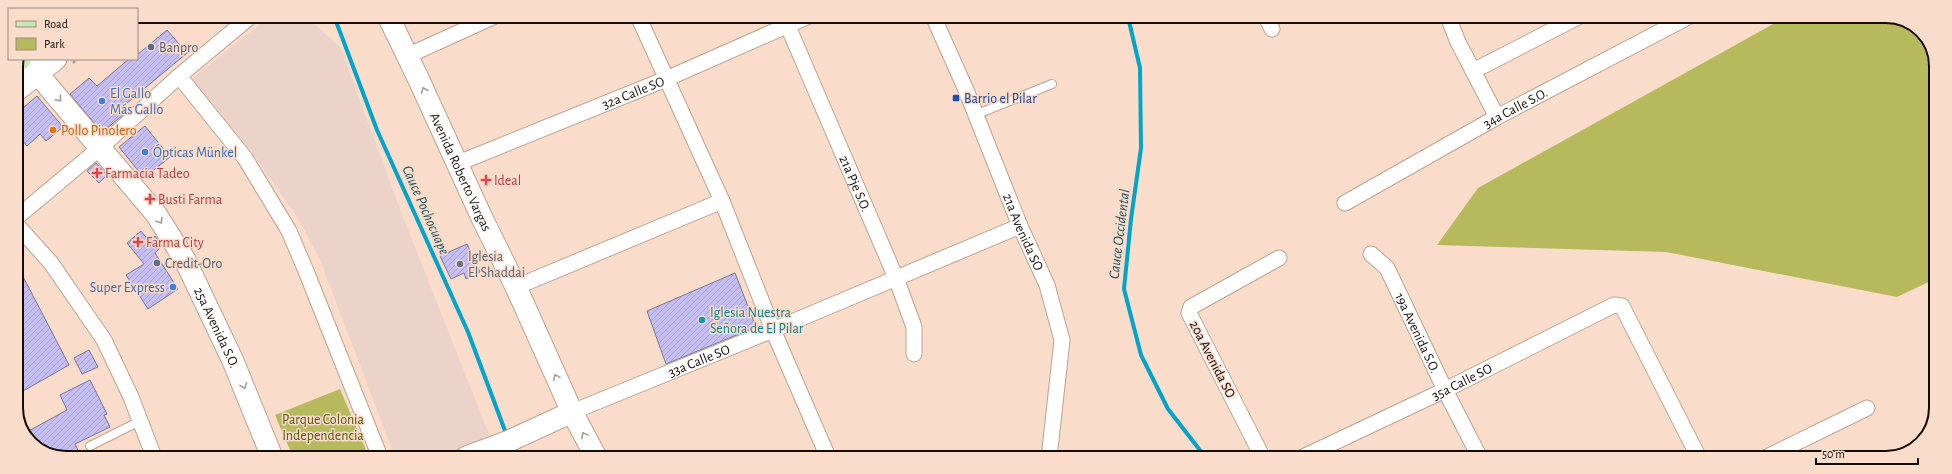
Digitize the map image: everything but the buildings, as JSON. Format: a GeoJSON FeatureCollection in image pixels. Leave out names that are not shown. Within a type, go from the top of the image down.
{"type":"FeatureCollection","features":[{"type":"Feature","properties":{"kind":"street"},"geometry":{"type":"LineString","coordinates":[[23,212],[101,147],[179,76],[243,23]]}},
{"type":"Feature","properties":{"kind":"street","name":"Avenida Roberto Vargas"},"geometry":{"type":"LineString","coordinates":[[391,23],[456,164],[516,287],[572,412],[593,451]]}},
{"type":"Feature","properties":{"kind":"street"},"geometry":{"type":"LineString","coordinates":[[407,56],[480,23]]}},
{"type":"Feature","properties":{"kind":"street"},"geometry":{"type":"LineString","coordinates":[[641,23],[722,201],[773,330],[825,451]]}},
{"type":"Feature","properties":{"kind":"street","name":"32a Calle SO"},"geometry":{"type":"LineString","coordinates":[[456,164],[666,79],[782,23]]}},
{"type":"Feature","properties":{"kind":"street","name":"21a Pje S.O."},"geometry":{"type":"LineString","coordinates":[[787,23],[896,278],[914,328],[914,354]]}},
{"type":"Feature","properties":{"kind":"street","name":"21a Avenida SO"},"geometry":{"type":"LineString","coordinates":[[937,23],[1020,226],[1047,285],[1062,340],[1050,451]]}},
{"type":"Feature","properties":{"kind":"street"},"geometry":{"type":"LineString","coordinates":[[1450,23],[1458,42],[1497,117]]}},
{"type":"Feature","properties":{"kind":"street"},"geometry":{"type":"LineString","coordinates":[[1473,71],[1566,23]]}},
{"type":"Feature","properties":{"kind":"street","name":"34a Calle S.O."},"geometry":{"type":"LineString","coordinates":[[1344,203],[1667,23]]}},
{"type":"Feature","properties":{"kind":"street"},"geometry":{"type":"LineString","coordinates":[[23,80],[31,67],[53,60]]}},
{"type":"Feature","properties":{"kind":"street","name":"25a Avenida S.O."},"geometry":{"type":"LineString","coordinates":[[31,67],[101,147],[156,214],[185,260],[234,361],[270,451]]}},
{"type":"Feature","properties":{"kind":"street"},"geometry":{"type":"LineString","coordinates":[[179,76],[244,158],[288,231],[306,271],[378,451]]}},
{"type":"Feature","properties":{"kind":"street"},"geometry":{"type":"LineString","coordinates":[[516,287],[722,201]]}},
{"type":"Feature","properties":{"kind":"street","name":"33a Calle SO"},"geometry":{"type":"LineString","coordinates":[[483,451],[509,441],[572,412],[773,330],[1020,226]]}},
{"type":"Feature","properties":{"kind":"street"},"geometry":{"type":"LineString","coordinates":[[23,232],[51,263],[104,340],[152,451]]}},
{"type":"Feature","properties":{"kind":"street","name":"19a Avenida S.O."},"geometry":{"type":"LineString","coordinates":[[1371,254],[1387,268],[1445,390],[1476,451]]}},
{"type":"Feature","properties":{"kind":"street","name":"20a Avenida SO"},"geometry":{"type":"LineString","coordinates":[[1259,451],[1189,313],[1191,307],[1279,258]]}},
{"type":"Feature","properties":{"kind":"street","name":"35a Calle SO"},"geometry":{"type":"LineString","coordinates":[[1316,451],[1445,390],[1614,305],[1622,306],[1695,451]]}},
{"type":"Feature","properties":{"kind":"street"},"geometry":{"type":"LineString","coordinates":[[1779,451],[1867,408]]}},
{"type":"Feature","properties":{"kind":"lane"},"geometry":{"type":"LineString","coordinates":[[975,115],[1052,84]]}},
{"type":"Feature","properties":{"kind":"lane"},"geometry":{"type":"LineString","coordinates":[[90,446],[140,421]]}},
{"type":"Feature","properties":{"kind":"shaded area"},"geometry":{"type":"Polygon","coordinates":[[[261,23],[313,23],[340,47],[405,222],[491,439],[456,451],[393,451],[320,260],[301,223],[251,151],[192,79],[261,23]]]}},
{"type":"Feature","properties":{"kind":"green space"},"geometry":{"type":"Polygon","coordinates":[[[1775,23],[1886,23],[1900,25],[1908,29],[1922,42],[1928,55],[1929,282],[1897,297],[1666,252],[1437,245],[1478,188],[1775,23]]]}},
{"type":"Feature","properties":{"kind":"green space","name":"Parque Colonia Independencia"},"geometry":{"type":"Polygon","coordinates":[[[340,389],[366,451],[290,451],[275,415],[340,389]]]}},
{"type":"Feature","properties":{"kind":"waterway","name":"Cauce Pochocuape"},"geometry":{"type":"LineString","coordinates":[[337,23],[377,130],[468,332],[507,436]]}},
{"type":"Feature","properties":{"kind":"waterway","name":"Cauce Occidental"},"geometry":{"type":"LineString","coordinates":[[1129,23],[1140,68],[1141,148],[1131,219],[1124,289],[1141,355],[1168,409],[1201,451]]}},
{"type":"Feature","properties":{"kind":"waterway","name":"Cauce Pochocuape"},"geometry":{"type":"LineString","coordinates":[[511,446],[513,451]]}},
{"type":"Feature","properties":{"kind":"place","name":"Banpro"},"geometry":{"type":"Point","coordinates":[151,47]}},
{"type":"Feature","properties":{"kind":"place","name":"Barrio el Pilar"},"geometry":{"type":"Point","coordinates":[956,98]}},
{"type":"Feature","properties":{"kind":"place","name":"El Gallo Más Gallo"},"geometry":{"type":"Point","coordinates":[102,101]}},
{"type":"Feature","properties":{"kind":"place","name":"Pollo Pinolero"},"geometry":{"type":"Point","coordinates":[53,130]}},
{"type":"Feature","properties":{"kind":"place","name":"Ópticas Münkel"},"geometry":{"type":"Point","coordinates":[145,152]}},
{"type":"Feature","properties":{"kind":"place","name":"Farmacia Tadeo"},"geometry":{"type":"Point","coordinates":[97,173]}},
{"type":"Feature","properties":{"kind":"place","name":"Ideal"},"geometry":{"type":"Point","coordinates":[486,180]}},
{"type":"Feature","properties":{"kind":"place","name":"Busti Farma"},"geometry":{"type":"Point","coordinates":[150,199]}},
{"type":"Feature","properties":{"kind":"place","name":"Farma City"},"geometry":{"type":"Point","coordinates":[138,242]}},
{"type":"Feature","properties":{"kind":"place","name":"Credit-Oro"},"geometry":{"type":"Point","coordinates":[157,263]}},
{"type":"Feature","properties":{"kind":"place","name":"Iglesia El Shaddai"},"geometry":{"type":"Point","coordinates":[460,264]}},
{"type":"Feature","properties":{"kind":"place","name":"Super Express"},"geometry":{"type":"Point","coordinates":[173,287]}},
{"type":"Feature","properties":{"kind":"place","name":"Iglesia Nuestra Señora de El Pilar"},"geometry":{"type":"Point","coordinates":[702,320]}}]}
